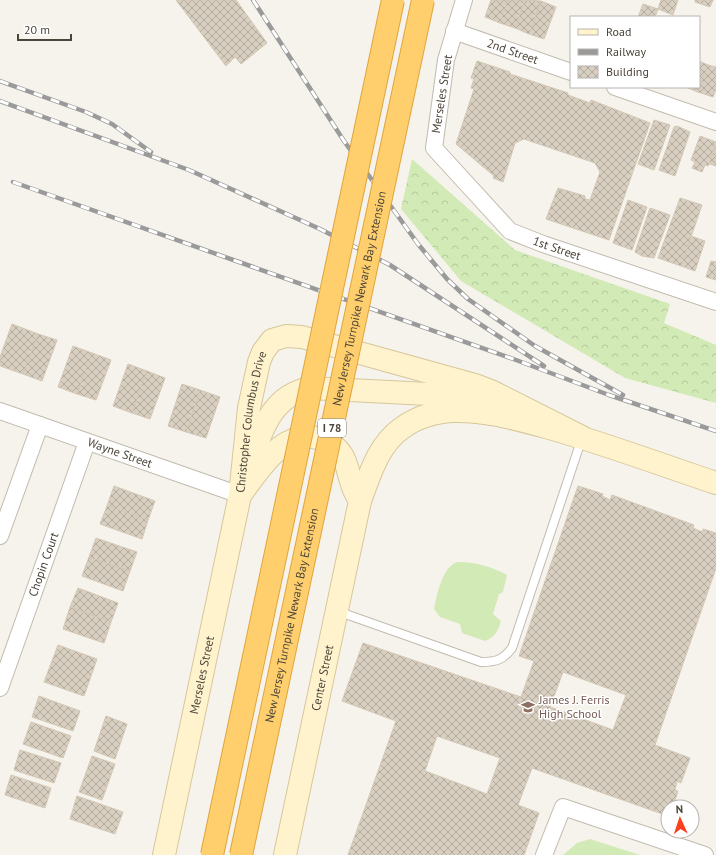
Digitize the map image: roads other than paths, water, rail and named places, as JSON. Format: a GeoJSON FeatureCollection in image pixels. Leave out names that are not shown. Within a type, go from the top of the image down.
{"type":"FeatureCollection","features":[{"type":"Feature","properties":{"kind":"highway","name":"I 78"},"geometry":{"type":"LineString","coordinates":[[212,855],[393,0]]}},
{"type":"Feature","properties":{"kind":"highway","name":"New Jersey Turnpike Newark Bay Extension"},"geometry":{"type":"LineString","coordinates":[[241,855],[423,0]]}},
{"type":"Feature","properties":{"kind":"main road","name":"Christopher Columbus Drive"},"geometry":{"type":"LineString","coordinates":[[240,495],[249,408],[255,375],[262,352],[267,344],[278,337],[302,337],[458,379],[493,392],[582,437]]}},
{"type":"Feature","properties":{"kind":"main road","name":"Christopher Columbus Drive"},"geometry":{"type":"LineString","coordinates":[[240,495],[264,425],[281,402],[292,393],[301,390],[310,388],[462,396],[485,401],[546,419]]}},
{"type":"Feature","properties":{"kind":"main road","name":"Christopher Columbus Drive"},"geometry":{"type":"LineString","coordinates":[[360,500],[381,450],[401,429],[426,416],[454,411],[490,414],[512,418],[582,437],[716,483]]}},
{"type":"Feature","properties":{"kind":"main road"},"geometry":{"type":"LineString","coordinates":[[240,495],[266,462],[283,445],[306,436],[324,440],[334,445],[341,454],[350,474],[352,484],[360,500]]}},
{"type":"Feature","properties":{"kind":"main road","name":"Merseles Street"},"geometry":{"type":"LineString","coordinates":[[164,855],[240,495]]}},
{"type":"Feature","properties":{"kind":"main road","name":"Center Street"},"geometry":{"type":"LineString","coordinates":[[285,855],[360,500]]}},
{"type":"Feature","properties":{"kind":"street","name":"Merseles Street"},"geometry":{"type":"LineString","coordinates":[[435,142],[446,60],[464,0]]}},
{"type":"Feature","properties":{"kind":"street","name":"2nd Street"},"geometry":{"type":"LineString","coordinates":[[454,31],[570,72]]}},
{"type":"Feature","properties":{"kind":"street"},"geometry":{"type":"LineString","coordinates":[[618,88],[716,122]]}},
{"type":"Feature","properties":{"kind":"street","name":"1st Street"},"geometry":{"type":"LineString","coordinates":[[435,142],[434,148],[510,231],[543,244],[716,302]]}},
{"type":"Feature","properties":{"kind":"street","name":"Wayne Street"},"geometry":{"type":"LineString","coordinates":[[0,411],[240,495]]}},
{"type":"Feature","properties":{"kind":"street"},"geometry":{"type":"LineString","coordinates":[[0,536],[40,425]]}},
{"type":"Feature","properties":{"kind":"street","name":"Chopin Court"},"geometry":{"type":"LineString","coordinates":[[0,688],[87,442]]}},
{"type":"Feature","properties":{"kind":"street"},"geometry":{"type":"LineString","coordinates":[[544,855],[563,807],[705,855]]}},
{"type":"Feature","properties":{"kind":"lane"},"geometry":{"type":"LineString","coordinates":[[337,611],[481,662],[494,662],[504,658],[512,648],[582,437]]}},
{"type":"Feature","properties":{"kind":"railway"},"geometry":{"type":"LineString","coordinates":[[253,0],[344,141],[418,244],[447,279],[468,299],[535,346],[623,395]]}},
{"type":"Feature","properties":{"kind":"railway"},"geometry":{"type":"LineString","coordinates":[[0,81],[86,112],[112,124],[151,152]]}},
{"type":"Feature","properties":{"kind":"railway"},"geometry":{"type":"LineString","coordinates":[[0,101],[189,170],[320,229],[390,265],[544,366]]}},
{"type":"Feature","properties":{"kind":"railway"},"geometry":{"type":"LineString","coordinates":[[13,182],[516,360],[609,395],[716,431]]}},
{"type":"Feature","properties":{"kind":"place","name":"James J. Ferris High School"},"geometry":{"type":"Point","coordinates":[528,707]}}]}
